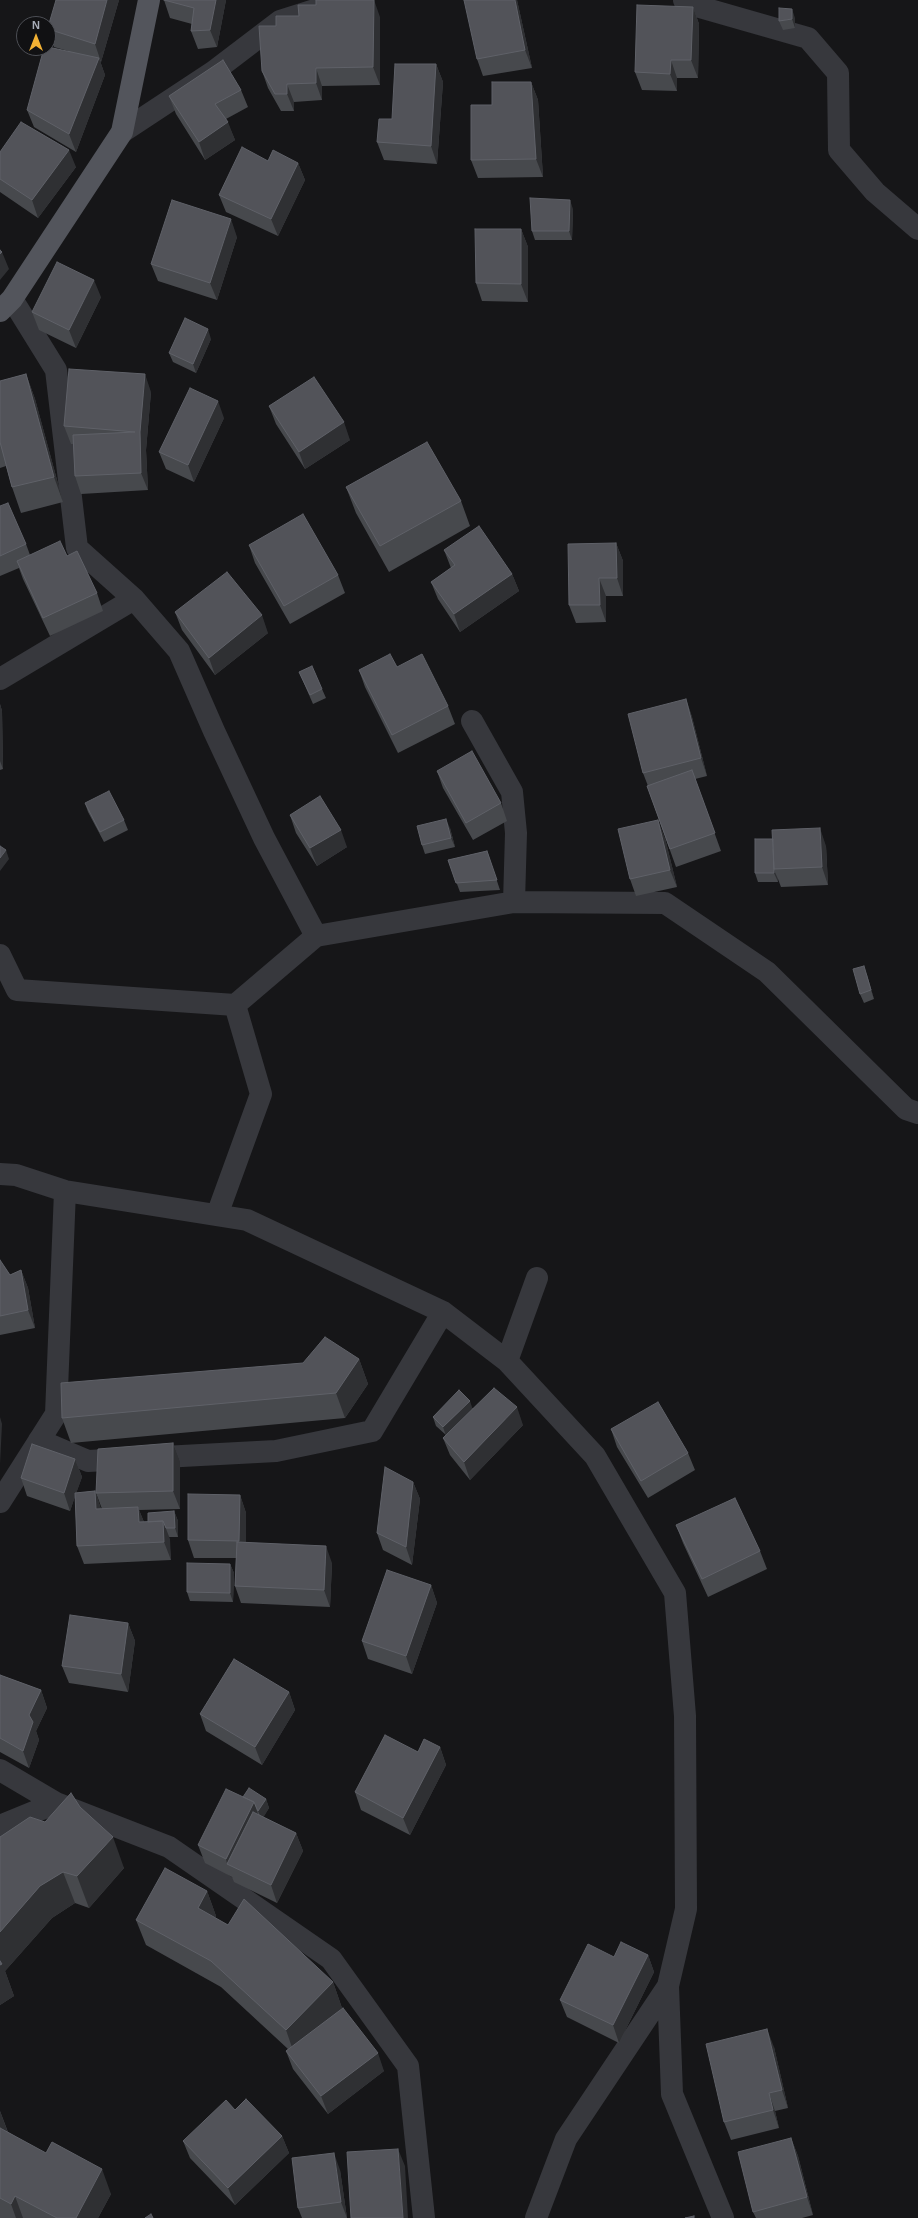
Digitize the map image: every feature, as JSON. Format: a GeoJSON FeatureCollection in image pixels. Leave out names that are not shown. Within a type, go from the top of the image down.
{"type":"FeatureCollection","features":[{"type":"Feature","properties":{"kind":"main road"},"geometry":{"type":"LineString","coordinates":[[6,305],[122,132],[149,0]]}},
{"type":"Feature","properties":{"kind":"street"},"geometry":{"type":"LineString","coordinates":[[122,132],[213,72],[280,21],[346,0]]}},
{"type":"Feature","properties":{"kind":"street"},"geometry":{"type":"LineString","coordinates":[[684,0],[696,6],[808,38],[838,73],[839,150],[875,192],[918,229]]}},
{"type":"Feature","properties":{"kind":"street"},"geometry":{"type":"LineString","coordinates":[[6,305],[56,370],[77,548],[134,600],[179,651],[214,731],[258,823],[316,936]]}},
{"type":"Feature","properties":{"kind":"street"},"geometry":{"type":"LineString","coordinates":[[0,678],[134,600]]}},
{"type":"Feature","properties":{"kind":"street"},"geometry":{"type":"LineString","coordinates":[[472,720],[512,792],[516,833],[514,902]]}},
{"type":"Feature","properties":{"kind":"street"},"geometry":{"type":"LineString","coordinates":[[0,955],[17,990],[235,1006],[316,936],[514,902],[665,903],[768,972],[906,1109],[918,1113]]}},
{"type":"Feature","properties":{"kind":"street"},"geometry":{"type":"LineString","coordinates":[[217,1215],[261,1094],[235,1006]]}},
{"type":"Feature","properties":{"kind":"street"},"geometry":{"type":"LineString","coordinates":[[0,1174],[16,1175],[65,1191],[247,1220],[443,1312],[507,1361],[595,1456],[675,1593],[685,1716],[686,1910],[668,1986],[672,2094],[723,2218]]}},
{"type":"Feature","properties":{"kind":"street"},"geometry":{"type":"LineString","coordinates":[[0,1502],[56,1414],[65,1191]]}},
{"type":"Feature","properties":{"kind":"street"},"geometry":{"type":"LineString","coordinates":[[507,1361],[537,1278]]}},
{"type":"Feature","properties":{"kind":"street"},"geometry":{"type":"LineString","coordinates":[[39,1440],[88,1461],[276,1451],[372,1431],[443,1312]]}},
{"type":"Feature","properties":{"kind":"street"},"geometry":{"type":"LineString","coordinates":[[0,1770],[56,1803],[169,1847],[331,1959],[408,2066],[424,2218]]}},
{"type":"Feature","properties":{"kind":"street"},"geometry":{"type":"LineString","coordinates":[[0,1826],[56,1803]]}},
{"type":"Feature","properties":{"kind":"street"},"geometry":{"type":"LineString","coordinates":[[536,2218],[566,2139],[668,1986]]}},
{"type":"Feature","properties":{"kind":"building"},"geometry":{"type":"Polygon","coordinates":[[[56,0],[107,0],[95,44],[56,32],[56,16],[51,16],[56,0]]]}},
{"type":"Feature","properties":{"kind":"building"},"geometry":{"type":"Polygon","coordinates":[[[164,0],[216,0],[210,30],[191,31],[194,8],[164,0]]]}},
{"type":"Feature","properties":{"kind":"building"},"geometry":{"type":"Polygon","coordinates":[[[316,0],[374,0],[373,67],[316,68],[316,83],[287,84],[287,94],[275,94],[262,71],[259,26],[276,26],[276,16],[299,16],[298,5],[316,5],[316,0]]]}},
{"type":"Feature","properties":{"kind":"building"},"geometry":{"type":"Polygon","coordinates":[[[464,0],[515,0],[525,50],[477,59],[464,0]]]}},
{"type":"Feature","properties":{"kind":"building"},"geometry":{"type":"Polygon","coordinates":[[[637,5],[693,7],[691,60],[671,60],[670,74],[635,72],[637,5]]]}},
{"type":"Feature","properties":{"kind":"building"},"geometry":{"type":"Polygon","coordinates":[[[779,8],[792,9],[792,19],[779,21],[779,8]]]}},
{"type":"Feature","properties":{"kind":"building"},"geometry":{"type":"Polygon","coordinates":[[[56,49],[99,58],[69,134],[27,110],[42,56],[56,56],[56,49]]]}},
{"type":"Feature","properties":{"kind":"building"},"geometry":{"type":"Polygon","coordinates":[[[223,60],[241,90],[215,104],[228,122],[199,142],[169,96],[223,60]]]}},
{"type":"Feature","properties":{"kind":"building"},"geometry":{"type":"Polygon","coordinates":[[[395,64],[436,64],[431,146],[377,142],[379,119],[392,119],[395,64]]]}},
{"type":"Feature","properties":{"kind":"building"},"geometry":{"type":"Polygon","coordinates":[[[492,82],[531,82],[536,159],[471,160],[471,105],[492,105],[492,82]]]}},
{"type":"Feature","properties":{"kind":"building"},"geometry":{"type":"Polygon","coordinates":[[[21,122],[69,150],[32,200],[0,179],[0,152],[21,122]]]}},
{"type":"Feature","properties":{"kind":"building"},"geometry":{"type":"Polygon","coordinates":[[[242,147],[268,161],[273,150],[298,163],[271,219],[219,195],[242,147]]]}},
{"type":"Feature","properties":{"kind":"building"},"geometry":{"type":"Polygon","coordinates":[[[530,198],[570,200],[569,231],[532,231],[530,198]]]}},
{"type":"Feature","properties":{"kind":"building"},"geometry":{"type":"Polygon","coordinates":[[[172,200],[231,219],[210,283],[151,264],[172,200]]]}},
{"type":"Feature","properties":{"kind":"building"},"geometry":{"type":"Polygon","coordinates":[[[475,229],[521,229],[521,284],[476,283],[475,229]]]}},
{"type":"Feature","properties":{"kind":"building"},"geometry":{"type":"Polygon","coordinates":[[[57,262],[94,280],[69,330],[32,312],[57,262]]]}},
{"type":"Feature","properties":{"kind":"building"},"geometry":{"type":"Polygon","coordinates":[[[185,318],[208,329],[193,364],[169,353],[185,318]]]}},
{"type":"Feature","properties":{"kind":"building"},"geometry":{"type":"Polygon","coordinates":[[[69,369],[145,374],[140,432],[141,473],[75,476],[73,435],[135,432],[64,426],[69,369]]]}},
{"type":"Feature","properties":{"kind":"building"},"geometry":{"type":"Polygon","coordinates":[[[26,374],[54,477],[12,487],[0,442],[0,381],[26,374]]]}},
{"type":"Feature","properties":{"kind":"building"},"geometry":{"type":"Polygon","coordinates":[[[314,377],[344,422],[299,452],[269,406],[314,377]]]}},
{"type":"Feature","properties":{"kind":"building"},"geometry":{"type":"Polygon","coordinates":[[[190,388],[218,401],[188,465],[159,452],[190,388]]]}},
{"type":"Feature","properties":{"kind":"building"},"geometry":{"type":"Polygon","coordinates":[[[427,442],[461,501],[380,546],[346,487],[427,442]]]}},
{"type":"Feature","properties":{"kind":"building"},"geometry":{"type":"Polygon","coordinates":[[[8,503],[26,544],[0,556],[0,506],[8,503]]]}},
{"type":"Feature","properties":{"kind":"building"},"geometry":{"type":"Polygon","coordinates":[[[303,514],[338,575],[284,606],[249,545],[303,514]]]}},
{"type":"Feature","properties":{"kind":"building"},"geometry":{"type":"Polygon","coordinates":[[[479,526],[512,574],[454,614],[431,582],[455,565],[444,550],[479,526]]]}},
{"type":"Feature","properties":{"kind":"building"},"geometry":{"type":"Polygon","coordinates":[[[60,541],[67,556],[77,551],[97,593],[43,618],[17,561],[60,541]]]}},
{"type":"Feature","properties":{"kind":"building"},"geometry":{"type":"Polygon","coordinates":[[[616,543],[617,578],[599,578],[600,605],[569,605],[568,544],[616,543]]]}},
{"type":"Feature","properties":{"kind":"building"},"geometry":{"type":"Polygon","coordinates":[[[227,572],[262,615],[209,658],[175,612],[227,572]]]}},
{"type":"Feature","properties":{"kind":"building"},"geometry":{"type":"Polygon","coordinates":[[[390,654],[397,667],[422,654],[448,706],[392,735],[359,670],[390,654]]]}},
{"type":"Feature","properties":{"kind":"building"},"geometry":{"type":"Polygon","coordinates":[[[312,666],[322,689],[310,695],[299,672],[312,666]]]}},
{"type":"Feature","properties":{"kind":"building"},"geometry":{"type":"Polygon","coordinates":[[[686,699],[701,758],[643,773],[628,714],[686,699]]]}},
{"type":"Feature","properties":{"kind":"building"},"geometry":{"type":"Polygon","coordinates":[[[472,751],[501,803],[466,823],[437,771],[472,751]]]}},
{"type":"Feature","properties":{"kind":"building"},"geometry":{"type":"Polygon","coordinates":[[[692,770],[715,833],[670,849],[647,786],[692,770]]]}},
{"type":"Feature","properties":{"kind":"building"},"geometry":{"type":"Polygon","coordinates":[[[109,791],[124,820],[100,832],[85,803],[109,791]]]}},
{"type":"Feature","properties":{"kind":"building"},"geometry":{"type":"Polygon","coordinates":[[[320,796],[341,830],[310,848],[290,815],[320,796]]]}},
{"type":"Feature","properties":{"kind":"building"},"geometry":{"type":"Polygon","coordinates":[[[446,819],[451,838],[422,845],[417,826],[446,819]]]}},
{"type":"Feature","properties":{"kind":"building"},"geometry":{"type":"Polygon","coordinates":[[[658,820],[670,870],[630,879],[618,829],[658,820]]]}},
{"type":"Feature","properties":{"kind":"building"},"geometry":{"type":"Polygon","coordinates":[[[820,828],[822,867],[774,869],[772,830],[820,828]]]}},
{"type":"Feature","properties":{"kind":"building"},"geometry":{"type":"Polygon","coordinates":[[[755,839],[773,839],[774,873],[755,873],[755,839]]]}},
{"type":"Feature","properties":{"kind":"building"},"geometry":{"type":"Polygon","coordinates":[[[0,846],[6,850],[0,858],[0,846]]]}},
{"type":"Feature","properties":{"kind":"building"},"geometry":{"type":"Polygon","coordinates":[[[487,851],[497,880],[456,883],[448,860],[487,851]]]}},
{"type":"Feature","properties":{"kind":"building"},"geometry":{"type":"Polygon","coordinates":[[[864,966],[871,990],[860,994],[853,969],[864,966]]]}},
{"type":"Feature","properties":{"kind":"building"},"geometry":{"type":"Polygon","coordinates":[[[0,1260],[10,1275],[21,1270],[28,1310],[0,1316],[0,1260]]]}},
{"type":"Feature","properties":{"kind":"building"},"geometry":{"type":"Polygon","coordinates":[[[325,1337],[359,1359],[336,1393],[62,1418],[61,1383],[303,1363],[325,1337]]]}},
{"type":"Feature","properties":{"kind":"building"},"geometry":{"type":"Polygon","coordinates":[[[494,1388],[517,1407],[464,1462],[443,1438],[494,1388]]]}},
{"type":"Feature","properties":{"kind":"building"},"geometry":{"type":"Polygon","coordinates":[[[459,1390],[470,1401],[443,1427],[433,1417],[459,1390]]]}},
{"type":"Feature","properties":{"kind":"building"},"geometry":{"type":"Polygon","coordinates":[[[658,1402],[688,1453],[641,1481],[611,1429],[658,1402]]]}},
{"type":"Feature","properties":{"kind":"building"},"geometry":{"type":"Polygon","coordinates":[[[173,1443],[173,1491],[96,1493],[98,1449],[173,1443]]]}},
{"type":"Feature","properties":{"kind":"building"},"geometry":{"type":"Polygon","coordinates":[[[32,1444],[75,1459],[64,1493],[21,1478],[32,1444]]]}},
{"type":"Feature","properties":{"kind":"building"},"geometry":{"type":"Polygon","coordinates":[[[385,1467],[413,1482],[406,1547],[377,1533],[385,1467]]]}},
{"type":"Feature","properties":{"kind":"building"},"geometry":{"type":"Polygon","coordinates":[[[95,1491],[96,1509],[138,1507],[139,1522],[163,1521],[164,1542],[77,1546],[75,1493],[95,1491]]]}},
{"type":"Feature","properties":{"kind":"building"},"geometry":{"type":"Polygon","coordinates":[[[188,1494],[240,1495],[239,1541],[188,1540],[188,1494]]]}},
{"type":"Feature","properties":{"kind":"building"},"geometry":{"type":"Polygon","coordinates":[[[735,1498],[760,1551],[702,1579],[676,1525],[735,1498]]]}},
{"type":"Feature","properties":{"kind":"building"},"geometry":{"type":"Polygon","coordinates":[[[174,1511],[175,1528],[166,1528],[163,1521],[148,1522],[148,1513],[174,1511]]]}},
{"type":"Feature","properties":{"kind":"building"},"geometry":{"type":"Polygon","coordinates":[[[237,1542],[326,1546],[324,1590],[235,1586],[237,1542]]]}},
{"type":"Feature","properties":{"kind":"building"},"geometry":{"type":"Polygon","coordinates":[[[187,1563],[230,1564],[230,1593],[187,1592],[187,1563]]]}},
{"type":"Feature","properties":{"kind":"building"},"geometry":{"type":"Polygon","coordinates":[[[387,1570],[431,1585],[406,1656],[362,1641],[387,1570]]]}},
{"type":"Feature","properties":{"kind":"building"},"geometry":{"type":"Polygon","coordinates":[[[70,1615],[128,1623],[121,1674],[62,1666],[70,1615]]]}},
{"type":"Feature","properties":{"kind":"building"},"geometry":{"type":"Polygon","coordinates":[[[234,1659],[289,1692],[255,1747],[200,1714],[234,1659]]]}},
{"type":"Feature","properties":{"kind":"building"},"geometry":{"type":"Polygon","coordinates":[[[0,1675],[41,1690],[29,1715],[33,1722],[23,1751],[0,1738],[0,1675]]]}},
{"type":"Feature","properties":{"kind":"building"},"geometry":{"type":"Polygon","coordinates":[[[385,1735],[418,1752],[424,1739],[440,1747],[403,1818],[355,1792],[385,1735]]]}},
{"type":"Feature","properties":{"kind":"building"},"geometry":{"type":"Polygon","coordinates":[[[249,1788],[266,1799],[258,1811],[254,1802],[243,1797],[249,1788]]]}},
{"type":"Feature","properties":{"kind":"building"},"geometry":{"type":"Polygon","coordinates":[[[226,1789],[254,1802],[226,1859],[198,1845],[226,1789]]]}},
{"type":"Feature","properties":{"kind":"building"},"geometry":{"type":"Polygon","coordinates":[[[71,1793],[80,1807],[113,1837],[77,1876],[63,1872],[40,1886],[0,1932],[0,1837],[30,1817],[45,1822],[71,1793]]]}},
{"type":"Feature","properties":{"kind":"building"},"geometry":{"type":"Polygon","coordinates":[[[253,1812],[296,1833],[271,1885],[227,1864],[253,1812]]]}},
{"type":"Feature","properties":{"kind":"building"},"geometry":{"type":"Polygon","coordinates":[[[165,1868],[207,1891],[198,1908],[228,1925],[244,1899],[333,1982],[286,2030],[211,1961],[136,1920],[165,1868]]]}},
{"type":"Feature","properties":{"kind":"building"},"geometry":{"type":"Polygon","coordinates":[[[621,1942],[648,1955],[613,2025],[560,2000],[588,1944],[614,1957],[621,1942]]]}},
{"type":"Feature","properties":{"kind":"building"},"geometry":{"type":"Polygon","coordinates":[[[343,2008],[378,2053],[321,2096],[286,2051],[343,2008]]]}},
{"type":"Feature","properties":{"kind":"building"},"geometry":{"type":"Polygon","coordinates":[[[767,2029],[782,2090],[769,2093],[773,2110],[724,2122],[706,2044],[767,2029]]]}},
{"type":"Feature","properties":{"kind":"building"},"geometry":{"type":"Polygon","coordinates":[[[246,2099],[282,2136],[228,2188],[183,2141],[226,2100],[235,2110],[246,2099]]]}},
{"type":"Feature","properties":{"kind":"building"},"geometry":{"type":"Polygon","coordinates":[[[0,2128],[46,2153],[52,2142],[102,2169],[76,2218],[57,2218],[15,2196],[11,2204],[0,2198],[0,2128]]]}},
{"type":"Feature","properties":{"kind":"building"},"geometry":{"type":"Polygon","coordinates":[[[791,2138],[807,2197],[753,2212],[738,2152],[791,2138]]]}},
{"type":"Feature","properties":{"kind":"building"},"geometry":{"type":"Polygon","coordinates":[[[398,2149],[403,2218],[351,2218],[347,2152],[398,2149]]]}},
{"type":"Feature","properties":{"kind":"building"},"geometry":{"type":"Polygon","coordinates":[[[334,2153],[341,2202],[298,2208],[292,2158],[334,2153]]]}},
{"type":"Feature","properties":{"kind":"building"},"geometry":{"type":"Polygon","coordinates":[[[151,2214],[153,2218],[145,2218],[151,2214]]]}}]}
